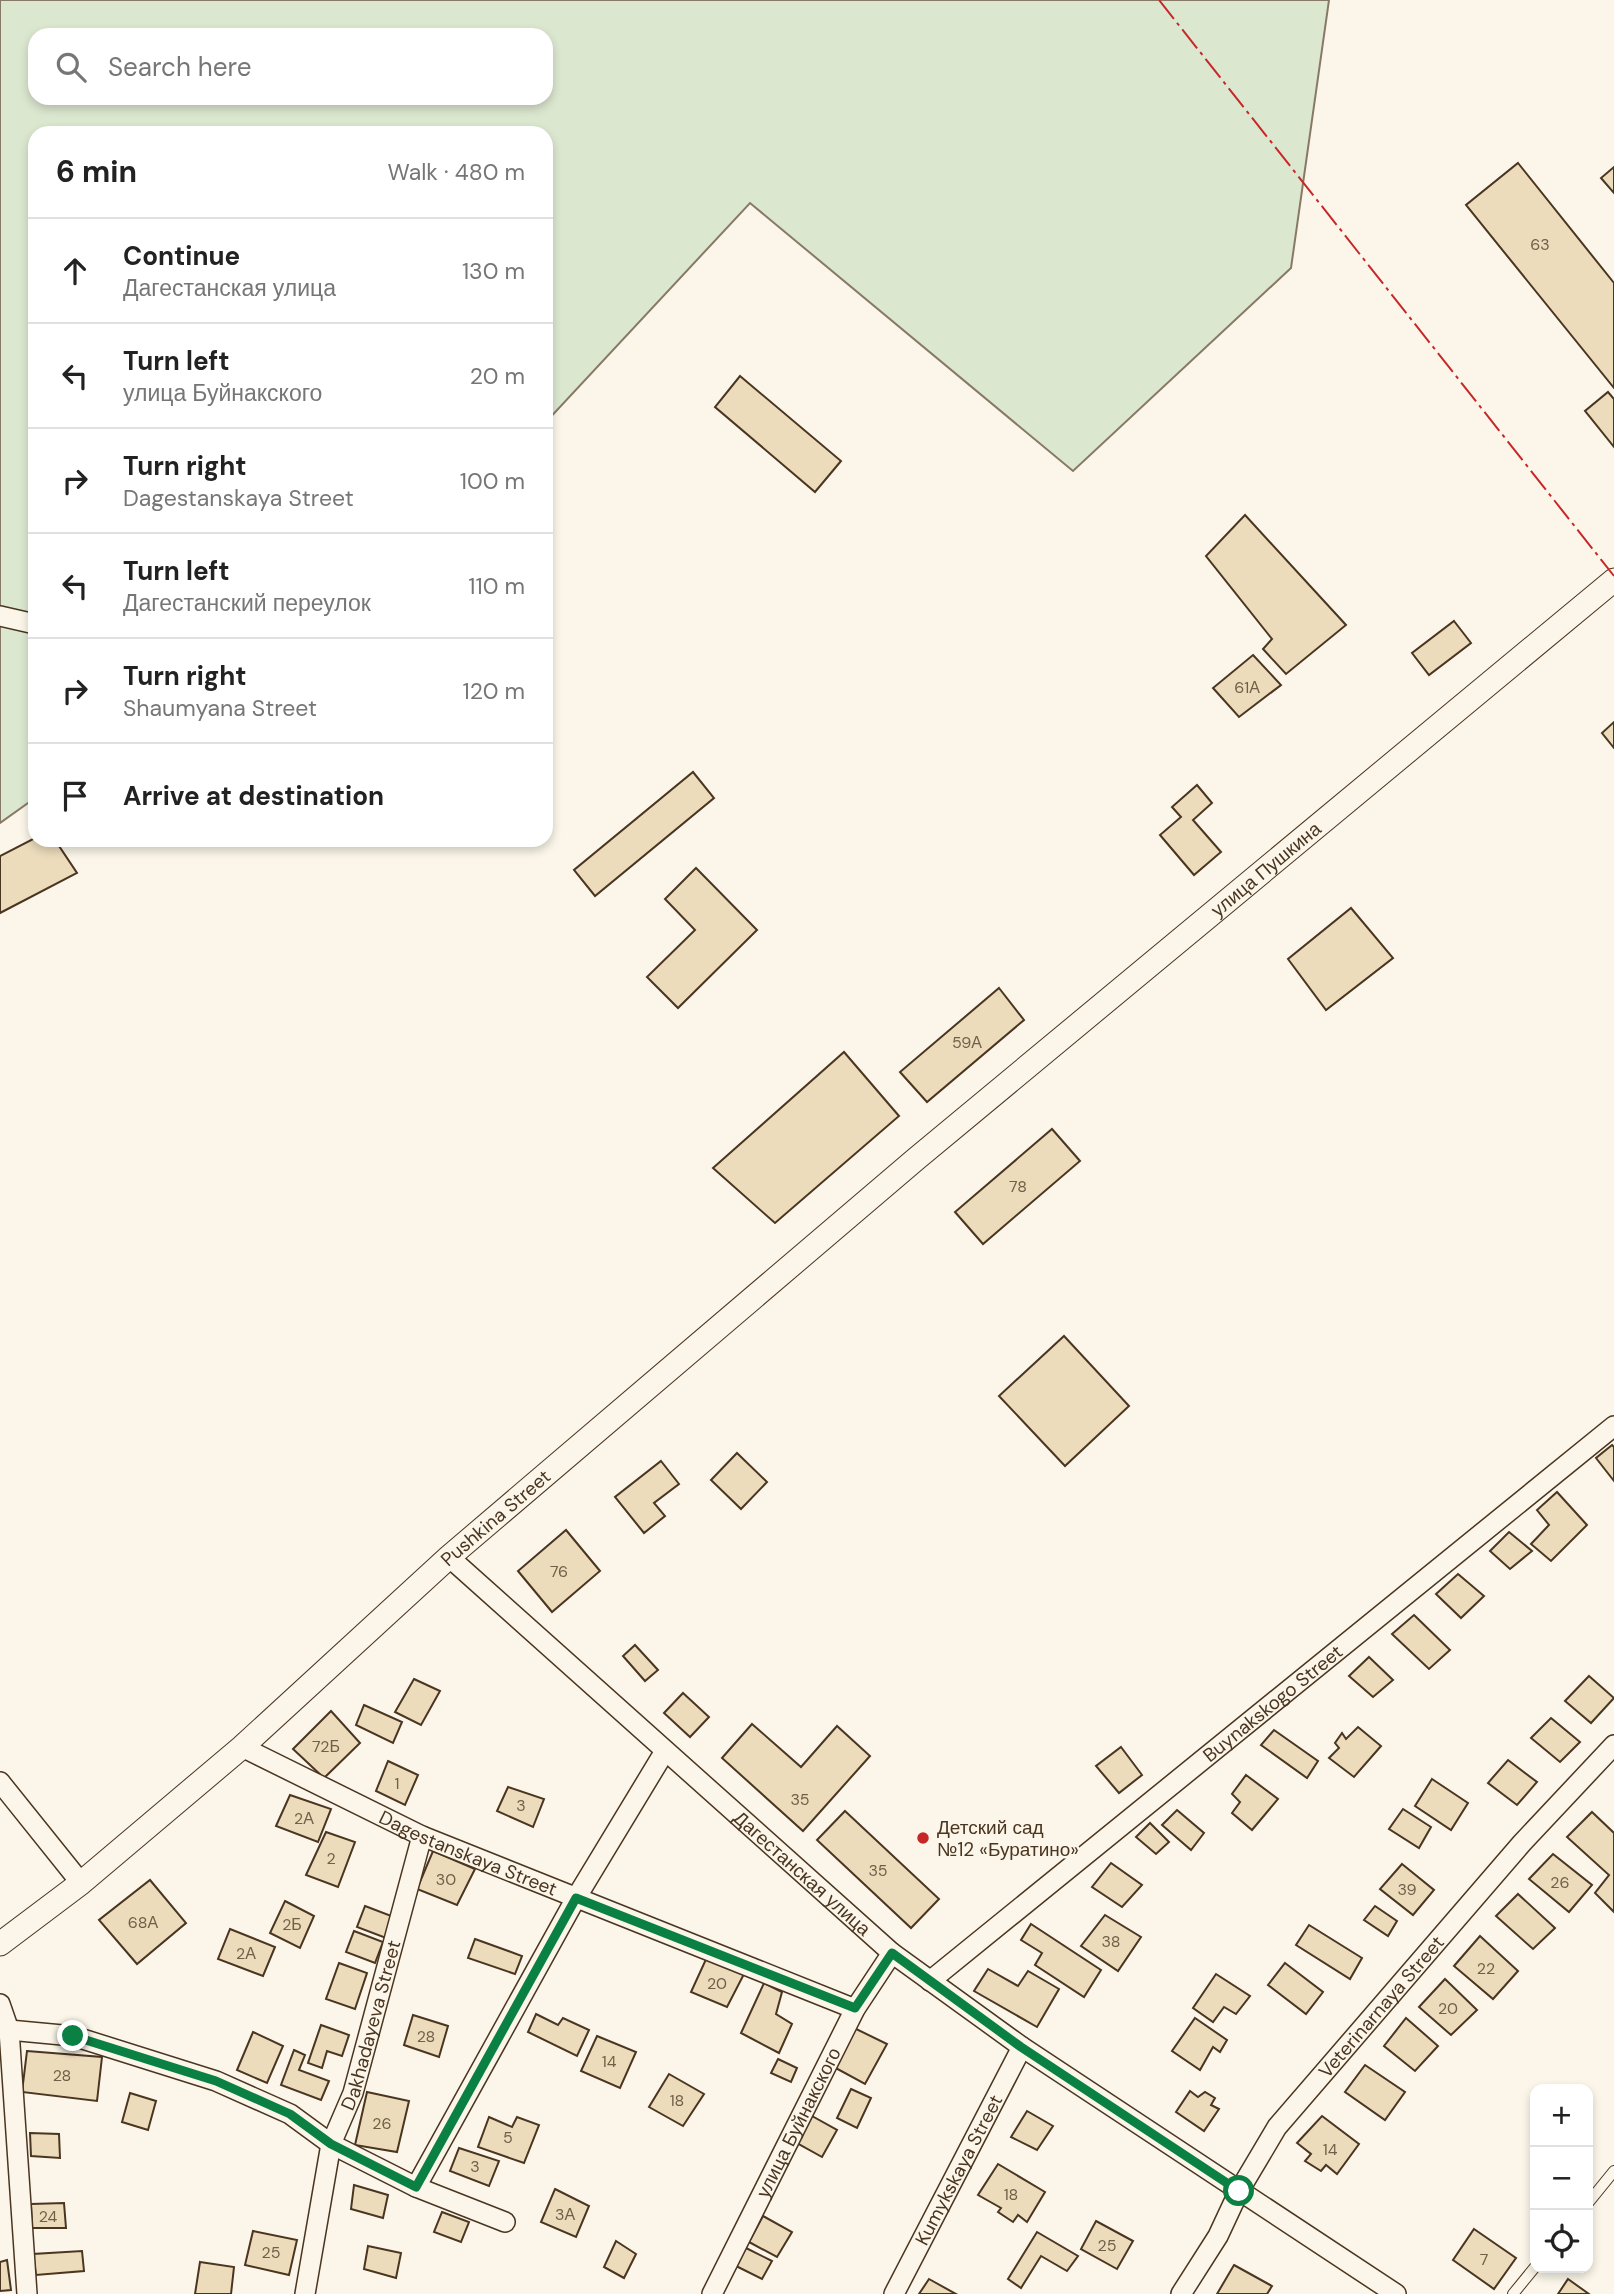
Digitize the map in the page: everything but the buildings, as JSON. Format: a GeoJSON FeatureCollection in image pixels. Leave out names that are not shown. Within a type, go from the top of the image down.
{"type":"FeatureCollection","features":[{"type":"Feature","properties":{"kind":"street","name":"Pushkina Street"},"geometry":{"type":"LineString","coordinates":[[0,1944],[81,1883],[242,1747],[449,1557],[916,1159],[1614,580]]}},
{"type":"Feature","properties":{"kind":"street"},"geometry":{"type":"LineString","coordinates":[[0,616],[28,622]]}},
{"type":"Feature","properties":{"kind":"street","name":"Buynakskogo Street"},"geometry":{"type":"LineString","coordinates":[[930,1981],[1614,1426]]}},
{"type":"Feature","properties":{"kind":"street","name":"Дагестанская улица"},"geometry":{"type":"LineString","coordinates":[[449,1557],[892,1953],[1021,2047],[1396,2294]]}},
{"type":"Feature","properties":{"kind":"street","name":"Veterinarnaya Street"},"geometry":{"type":"LineString","coordinates":[[1181,2294],[1218,2236],[1239,2191],[1277,2127],[1522,1843],[1614,1745]]}},
{"type":"Feature","properties":{"kind":"street","name":"Dagestanskaya Street"},"geometry":{"type":"LineString","coordinates":[[242,1747],[422,1836],[855,2008]]}},
{"type":"Feature","properties":{"kind":"street"},"geometry":{"type":"LineString","coordinates":[[416,2187],[576,1898],[665,1751]]}},
{"type":"Feature","properties":{"kind":"street"},"geometry":{"type":"LineString","coordinates":[[0,1782],[81,1883]]}},
{"type":"Feature","properties":{"kind":"street","name":"Dakhadayeva Street"},"geometry":{"type":"LineString","coordinates":[[305,2294],[331,2144],[353,2092],[422,1836]]}},
{"type":"Feature","properties":{"kind":"street","name":"улица Буйнакского"},"geometry":{"type":"LineString","coordinates":[[712,2294],[855,2008],[892,1953]]}},
{"type":"Feature","properties":{"kind":"street"},"geometry":{"type":"LineString","coordinates":[[0,2004],[9,2030],[27,2294]]}},
{"type":"Feature","properties":{"kind":"street"},"geometry":{"type":"LineString","coordinates":[[9,2030],[73,2036],[216,2081],[290,2114],[331,2144],[416,2187],[505,2222]]}},
{"type":"Feature","properties":{"kind":"street","name":"Kumykskaya Street"},"geometry":{"type":"LineString","coordinates":[[894,2294],[1021,2047]]}},
{"type":"Feature","properties":{"kind":"lane"},"geometry":{"type":"LineString","coordinates":[[1593,2197],[1614,2171]]}},
{"type":"Feature","properties":{"kind":"lane"},"geometry":{"type":"LineString","coordinates":[[1513,2294],[1530,2273]]}},
{"type":"Feature","properties":{"kind":"green space"},"geometry":{"type":"Polygon","coordinates":[[[0,0],[1329,0],[1291,268],[1073,471],[750,203],[553,414],[553,126],[28,126],[28,803],[0,823],[0,0]]]}},
{"type":"Feature","properties":{"kind":"power"},"geometry":{"type":"LineString","coordinates":[[1159,0],[1614,576]]}},
{"type":"Feature","properties":{"kind":"place","name":"Детский сад №12 «Буратино»"},"geometry":{"type":"Point","coordinates":[923,1838]}},
{"type":"Feature","properties":{"kind":"route"},"geometry":{"type":"LineString","coordinates":[[73,2036],[216,2081],[290,2114],[331,2144],[416,2187],[576,1898],[855,2008],[892,1953],[1021,2047],[1239,2191]]}}]}
